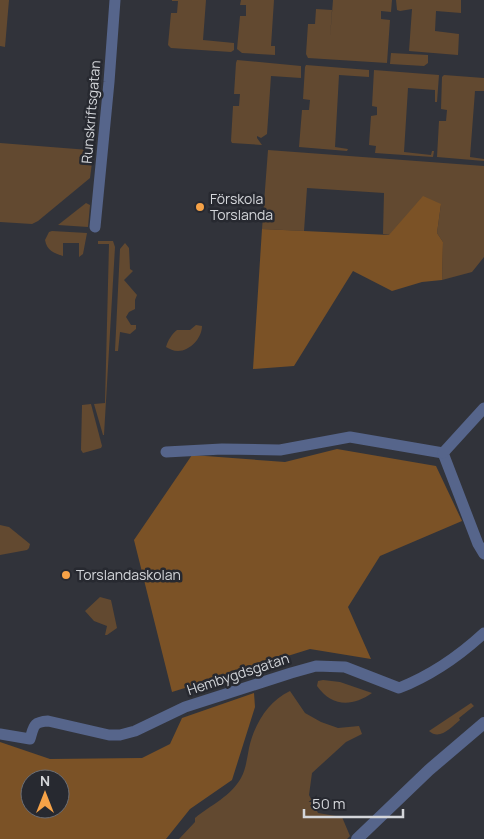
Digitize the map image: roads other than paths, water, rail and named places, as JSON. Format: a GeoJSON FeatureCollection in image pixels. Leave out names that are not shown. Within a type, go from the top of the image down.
{"type":"FeatureCollection","features":[{"type":"Feature","properties":{"kind":"street","name":"Runskriftsgatan"},"geometry":{"type":"LineString","coordinates":[[95,227],[109,82],[114,0]]}},
{"type":"Feature","properties":{"kind":"street"},"geometry":{"type":"LineString","coordinates":[[443,453],[484,408]]}},
{"type":"Feature","properties":{"kind":"street"},"geometry":{"type":"LineString","coordinates":[[166,452],[222,449],[280,450],[350,437],[443,453]]}},
{"type":"Feature","properties":{"kind":"street"},"geometry":{"type":"LineString","coordinates":[[443,453],[478,544],[484,554]]}},
{"type":"Feature","properties":{"kind":"street","name":"Hembygdsgatan"},"geometry":{"type":"LineString","coordinates":[[0,734],[30,739],[34,726],[38,722],[48,721],[109,736],[120,736],[135,731],[185,707],[316,666],[344,667],[399,688],[433,672],[475,642],[484,633]]}},
{"type":"Feature","properties":{"kind":"street"},"geometry":{"type":"LineString","coordinates":[[357,839],[429,770],[484,723]]}},
{"type":"Feature","properties":{"kind":"place","name":"Förskola Torslanda"},"geometry":{"type":"Point","coordinates":[200,207]}},
{"type":"Feature","properties":{"kind":"place","name":"Torslandaskolan"},"geometry":{"type":"Point","coordinates":[66,575]}}]}
